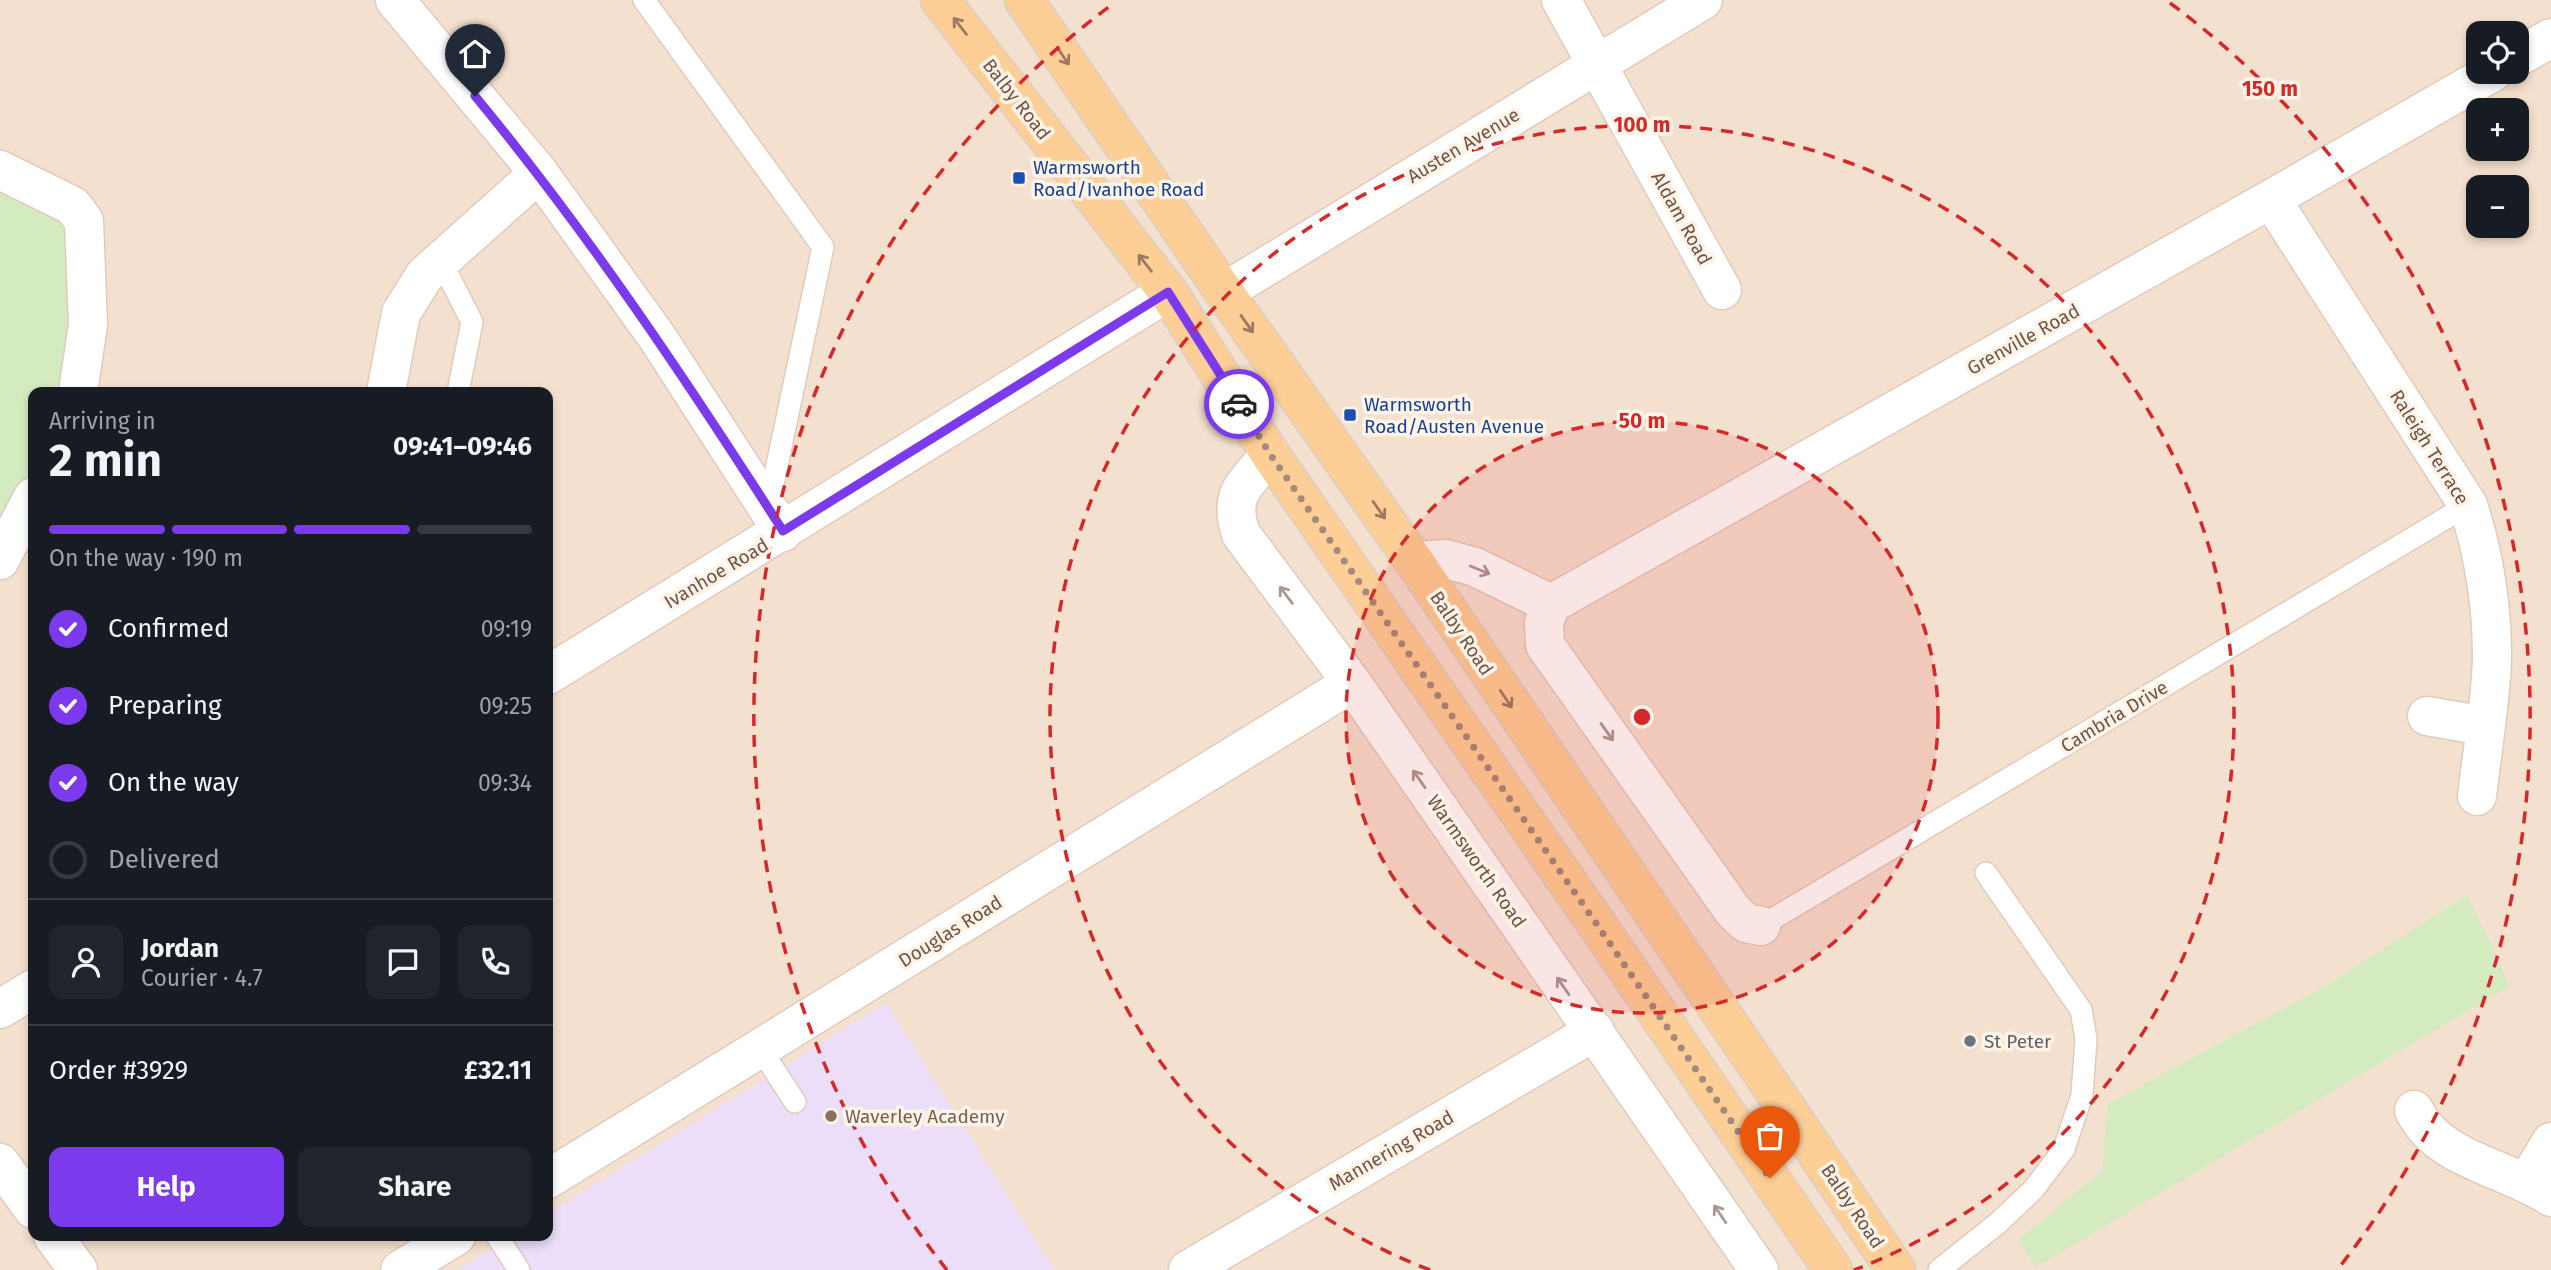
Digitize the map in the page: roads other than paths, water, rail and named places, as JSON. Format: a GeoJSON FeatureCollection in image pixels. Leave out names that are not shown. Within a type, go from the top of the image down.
{"type":"FeatureCollection","features":[{"type":"Feature","properties":{"kind":"main road","name":"Balby Road"},"geometry":{"type":"LineString","coordinates":[[940,0],[1168,292],[1270,454],[1833,1270]]}},
{"type":"Feature","properties":{"kind":"main road","name":"Balby Road"},"geometry":{"type":"LineString","coordinates":[[1024,0],[1224,292],[1414,561],[1896,1270]]}},
{"type":"Feature","properties":{"kind":"street"},"geometry":{"type":"LineString","coordinates":[[395,0],[538,173],[656,337],[775,520]]}},
{"type":"Feature","properties":{"kind":"street","name":"Aldam Road"},"geometry":{"type":"LineString","coordinates":[[1560,0],[1722,290]]}},
{"type":"Feature","properties":{"kind":"street","name":"Austen Avenue"},"geometry":{"type":"LineString","coordinates":[[1224,292],[1703,0]]}},
{"type":"Feature","properties":{"kind":"street"},"geometry":{"type":"LineString","coordinates":[[2529,51],[2551,38]]}},
{"type":"Feature","properties":{"kind":"street","name":"Grenville Road"},"geometry":{"type":"LineString","coordinates":[[1551,604],[2472,84]]}},
{"type":"Feature","properties":{"kind":"street"},"geometry":{"type":"LineString","coordinates":[[0,170],[73,206],[85,221],[88,325],[79,387]]}},
{"type":"Feature","properties":{"kind":"street"},"geometry":{"type":"LineString","coordinates":[[387,387],[401,313],[414,289],[425,275],[538,173]]}},
{"type":"Feature","properties":{"kind":"street","name":"Raleigh Terrace"},"geometry":{"type":"LineString","coordinates":[[2271,199],[2468,505],[2478,534],[2487,581],[2492,659],[2477,796]]}},
{"type":"Feature","properties":{"kind":"street","name":"Ivanhoe Road"},"geometry":{"type":"LineString","coordinates":[[553,672],[775,520],[1168,292]]}},
{"type":"Feature","properties":{"kind":"street","name":"Warmsworth Road"},"geometry":{"type":"LineString","coordinates":[[1270,454],[1236,496],[1234,515],[1241,534],[1352,683],[1759,1270]]}},
{"type":"Feature","properties":{"kind":"street"},"geometry":{"type":"LineString","coordinates":[[0,560],[28,507]]}},
{"type":"Feature","properties":{"kind":"street"},"geometry":{"type":"LineString","coordinates":[[1414,561],[1446,559],[1475,567],[1551,604],[1544,623],[1545,645],[1734,912],[1745,922],[1760,926]]}},
{"type":"Feature","properties":{"kind":"street","name":"Douglas Road"},"geometry":{"type":"LineString","coordinates":[[553,1176],[1352,683]]}},
{"type":"Feature","properties":{"kind":"street"},"geometry":{"type":"LineString","coordinates":[[2427,716],[2485,726]]}},
{"type":"Feature","properties":{"kind":"street"},"geometry":{"type":"LineString","coordinates":[[0,1009],[28,992]]}},
{"type":"Feature","properties":{"kind":"street","name":"Mannering Road"},"geometry":{"type":"LineString","coordinates":[[1188,1270],[1595,1031]]}},
{"type":"Feature","properties":{"kind":"street"},"geometry":{"type":"LineString","coordinates":[[2414,1110],[2434,1137],[2456,1152],[2539,1189],[2551,1142]]}},
{"type":"Feature","properties":{"kind":"street"},"geometry":{"type":"LineString","coordinates":[[0,1163],[28,1202]]}},
{"type":"Feature","properties":{"kind":"street"},"geometry":{"type":"LineString","coordinates":[[57,1241],[78,1270]]}},
{"type":"Feature","properties":{"kind":"street"},"geometry":{"type":"LineString","coordinates":[[400,1270],[448,1241]]}},
{"type":"Feature","properties":{"kind":"lane"},"geometry":{"type":"LineString","coordinates":[[644,0],[823,247],[775,520]]}},
{"type":"Feature","properties":{"kind":"lane"},"geometry":{"type":"LineString","coordinates":[[440,261],[472,322],[459,387]]}},
{"type":"Feature","properties":{"kind":"lane","name":"Cambria Drive"},"geometry":{"type":"LineString","coordinates":[[1760,926],[2468,505]]}},
{"type":"Feature","properties":{"kind":"lane"},"geometry":{"type":"LineString","coordinates":[[1939,1270],[1998,1223],[2033,1190],[2064,1149],[2082,1095],[2086,1039],[2081,1010],[1986,873]]}},
{"type":"Feature","properties":{"kind":"lane"},"geometry":{"type":"LineString","coordinates":[[760,1048],[795,1102]]}},
{"type":"Feature","properties":{"kind":"lane"},"geometry":{"type":"LineString","coordinates":[[500,1241],[519,1270]]}},
{"type":"Feature","properties":{"kind":"place","name":"Warmsworth Road/Ivanhoe Road"},"geometry":{"type":"Point","coordinates":[1019,178]}},
{"type":"Feature","properties":{"kind":"place","name":"Warmsworth Road/Austen Avenue"},"geometry":{"type":"Point","coordinates":[1350,415]}},
{"type":"Feature","properties":{"kind":"place","name":"St Peter"},"geometry":{"type":"Point","coordinates":[1970,1041]}},
{"type":"Feature","properties":{"kind":"place","name":"Waverley Academy"},"geometry":{"type":"Point","coordinates":[831,1116]}}]}
